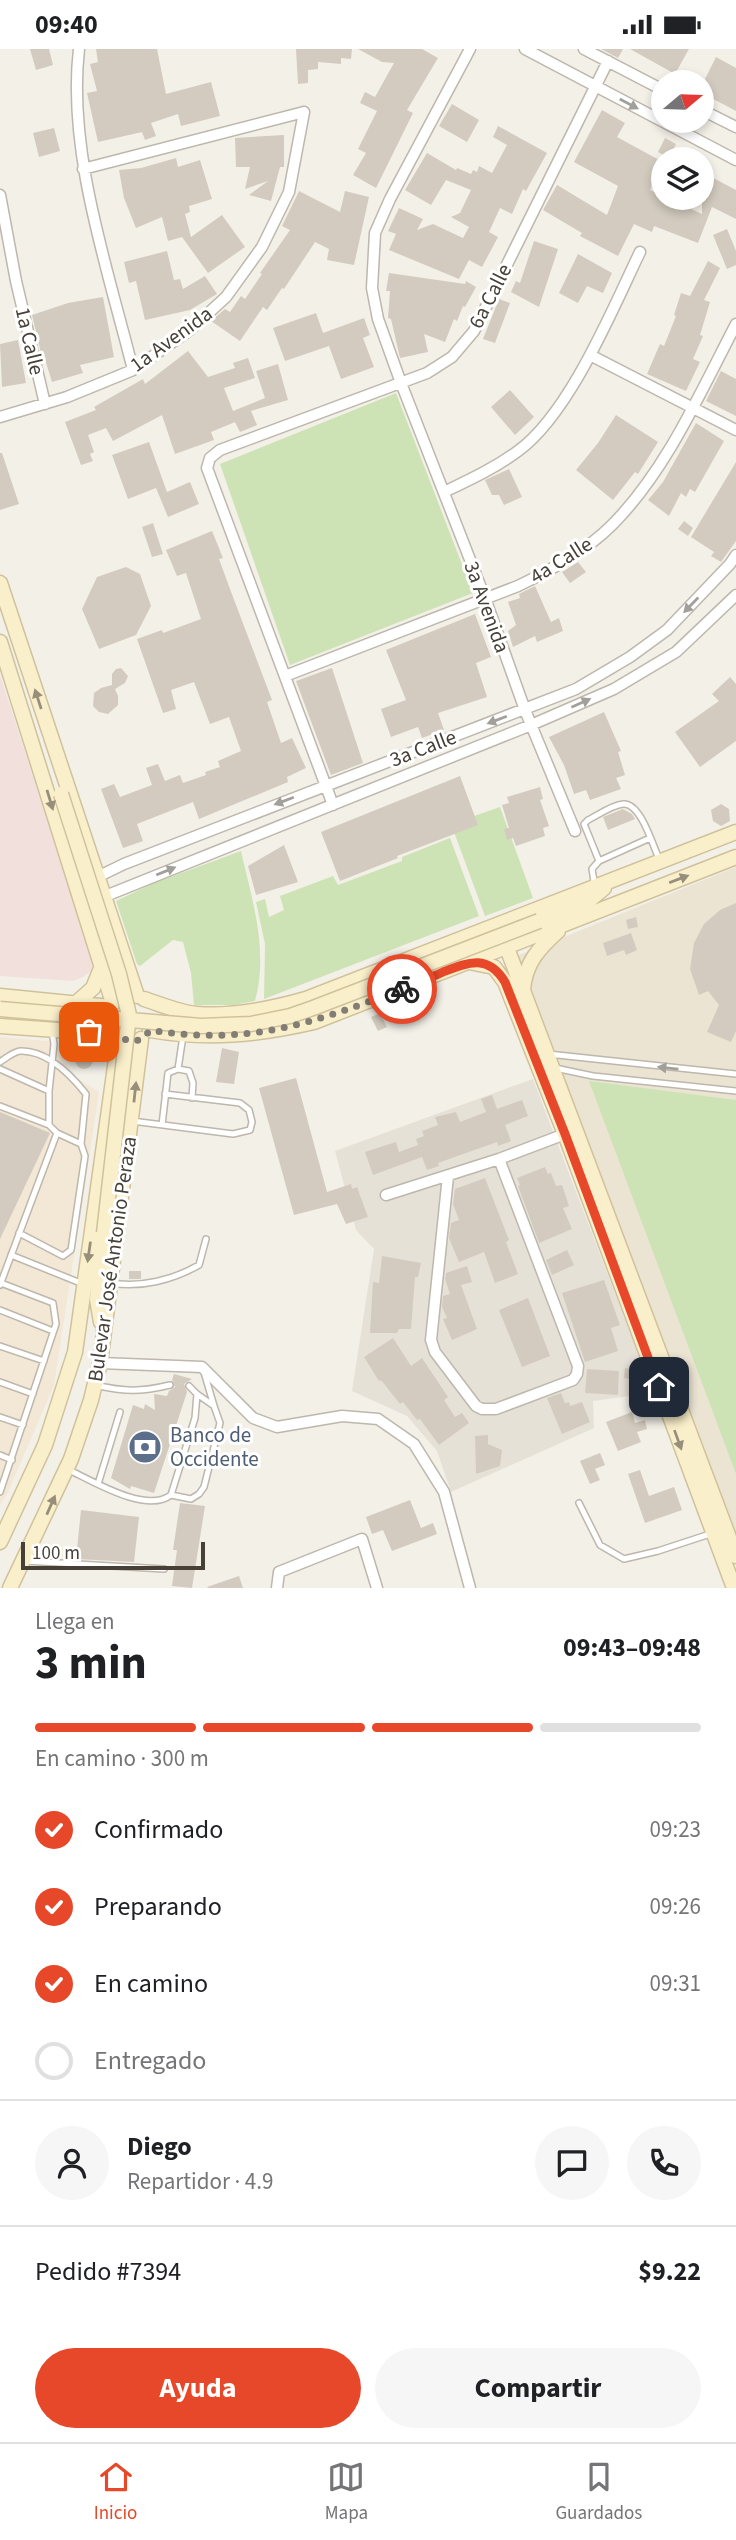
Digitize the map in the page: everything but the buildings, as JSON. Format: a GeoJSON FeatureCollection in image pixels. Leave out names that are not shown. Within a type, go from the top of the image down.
{"type":"FeatureCollection","features":[{"type":"Feature","properties":{"kind":"main road"},"geometry":{"type":"LineString","coordinates":[[0,583],[103,897],[140,998],[152,1010],[153,1017],[145,1035]]}},
{"type":"Feature","properties":{"kind":"main road"},"geometry":{"type":"LineString","coordinates":[[0,642],[102,966],[111,1005],[107,1021],[116,1036]]}},
{"type":"Feature","properties":{"kind":"main road"},"geometry":{"type":"LineString","coordinates":[[48,730],[48,757],[119,974],[129,1015],[97,1299],[104,1336]]}},
{"type":"Feature","properties":{"kind":"main road"},"geometry":{"type":"LineString","coordinates":[[30,737],[48,757]]}},
{"type":"Feature","properties":{"kind":"main road"},"geometry":{"type":"LineString","coordinates":[[0,996],[111,1005],[124,996],[194,1014],[233,1014],[272,1008],[337,988],[736,832]]}},
{"type":"Feature","properties":{"kind":"main road"},"geometry":{"type":"LineString","coordinates":[[0,1026],[116,1036],[126,1041],[145,1035],[243,1035],[314,1022],[736,857]]}},
{"type":"Feature","properties":{"kind":"main road"},"geometry":{"type":"LineString","coordinates":[[0,1009],[201,1026],[251,1024],[290,1016],[587,902],[613,880]]}},
{"type":"Feature","properties":{"kind":"main road"},"geometry":{"type":"LineString","coordinates":[[587,902],[621,901]]}},
{"type":"Feature","properties":{"kind":"main road"},"geometry":{"type":"LineString","coordinates":[[523,991],[526,971],[532,959],[566,924]]}},
{"type":"Feature","properties":{"kind":"main road"},"geometry":{"type":"LineString","coordinates":[[488,929],[507,948],[550,1061],[734,1588]]}},
{"type":"Feature","properties":{"kind":"main road"},"geometry":{"type":"LineString","coordinates":[[469,962],[494,967],[505,982],[565,1134],[607,1229]]}},
{"type":"Feature","properties":{"kind":"main road"},"geometry":{"type":"LineString","coordinates":[[75,1004],[93,988],[102,966]]}},
{"type":"Feature","properties":{"kind":"main road","name":"Bulevar José Antonio Peraza"},"geometry":{"type":"LineString","coordinates":[[13,1586],[67,1469],[95,1385],[145,1035]]}},
{"type":"Feature","properties":{"kind":"main road","name":"Bulevar José Antonio Peraza"},"geometry":{"type":"LineString","coordinates":[[2,1533],[45,1445],[75,1352],[116,1036]]}},
{"type":"Feature","properties":{"kind":"main road"},"geometry":{"type":"LineString","coordinates":[[80,1326],[97,1299]]}},
{"type":"Feature","properties":{"kind":"main road"},"geometry":{"type":"LineString","coordinates":[[646,1336],[736,1556]]}},
{"type":"Feature","properties":{"kind":"street"},"geometry":{"type":"LineString","coordinates":[[79,49],[75,80],[83,169],[133,370]]}},
{"type":"Feature","properties":{"kind":"street","name":"3a Avenida"},"geometry":{"type":"LineString","coordinates":[[470,49],[390,199],[375,233],[372,288],[378,319],[401,383],[485,598],[525,710],[575,831]]}},
{"type":"Feature","properties":{"kind":"street"},"geometry":{"type":"LineString","coordinates":[[525,49],[736,160]]}},
{"type":"Feature","properties":{"kind":"street"},"geometry":{"type":"LineString","coordinates":[[584,49],[651,84]]}},
{"type":"Feature","properties":{"kind":"street","name":"6a Calle"},"geometry":{"type":"LineString","coordinates":[[285,676],[207,468],[211,458],[220,450],[427,373],[452,357],[474,331],[608,61]]}},
{"type":"Feature","properties":{"kind":"street","name":"1a Avenida"},"geometry":{"type":"LineString","coordinates":[[0,417],[45,404],[133,370],[190,330],[226,297],[262,247],[289,192],[304,112],[83,169]]}},
{"type":"Feature","properties":{"kind":"street"},"geometry":{"type":"LineString","coordinates":[[714,116],[736,127]]}},
{"type":"Feature","properties":{"kind":"street","name":"1a Calle"},"geometry":{"type":"LineString","coordinates":[[0,195],[16,281],[45,404]]}},
{"type":"Feature","properties":{"kind":"street"},"geometry":{"type":"LineString","coordinates":[[444,492],[521,450],[566,397],[590,355],[640,252]]}},
{"type":"Feature","properties":{"kind":"street","name":"4a Calle"},"geometry":{"type":"LineString","coordinates":[[285,676],[518,586],[553,569],[611,527],[651,477],[693,408],[736,324]]}},
{"type":"Feature","properties":{"kind":"street"},"geometry":{"type":"LineString","coordinates":[[590,355],[736,430]]}},
{"type":"Feature","properties":{"kind":"street","name":"3a Calle"},"geometry":{"type":"LineString","coordinates":[[79,892],[96,876],[576,689],[630,657],[667,630],[736,555]]}},
{"type":"Feature","properties":{"kind":"street"},"geometry":{"type":"LineString","coordinates":[[0,589],[7,603]]}},
{"type":"Feature","properties":{"kind":"street","name":"3a Calle"},"geometry":{"type":"LineString","coordinates":[[103,897],[614,689],[676,652],[736,595]]}},
{"type":"Feature","properties":{"kind":"street"},"geometry":{"type":"LineString","coordinates":[[285,676],[333,805]]}},
{"type":"Feature","properties":{"kind":"street"},"geometry":{"type":"LineString","coordinates":[[386,1195],[499,1159],[565,1134]]}},
{"type":"Feature","properties":{"kind":"street"},"geometry":{"type":"LineString","coordinates":[[448,1176],[431,1340],[435,1352],[476,1406],[496,1409],[573,1380],[578,1366],[499,1159]]}},
{"type":"Feature","properties":{"kind":"street"},"geometry":{"type":"LineString","coordinates":[[100,1363],[202,1367],[253,1418],[277,1427],[342,1416],[378,1419],[414,1444],[444,1492],[470,1588]]}},
{"type":"Feature","properties":{"kind":"street"},"geometry":{"type":"LineString","coordinates":[[277,1588],[279,1572],[362,1539],[377,1588]]}},
{"type":"Feature","properties":{"kind":"lane"},"geometry":{"type":"LineString","coordinates":[[599,861],[584,824],[622,803],[632,804],[639,811],[660,861]]}},
{"type":"Feature","properties":{"kind":"lane"},"geometry":{"type":"LineString","coordinates":[[595,887],[592,869],[599,861],[650,838]]}},
{"type":"Feature","properties":{"kind":"lane"},"geometry":{"type":"LineString","coordinates":[[49,1125],[52,1031]]}},
{"type":"Feature","properties":{"kind":"lane"},"geometry":{"type":"LineString","coordinates":[[178,1069],[183,1035]]}},
{"type":"Feature","properties":{"kind":"lane"},"geometry":{"type":"LineString","coordinates":[[0,1062],[19,1051],[53,1061],[74,1079],[86,1094],[81,1144],[85,1164],[71,1250],[63,1256],[19,1233]]}},
{"type":"Feature","properties":{"kind":"lane"},"geometry":{"type":"LineString","coordinates":[[550,1061],[610,1062],[736,1074]]}},
{"type":"Feature","properties":{"kind":"lane"},"geometry":{"type":"LineString","coordinates":[[550,1061],[609,1078],[736,1091]]}},
{"type":"Feature","properties":{"kind":"lane"},"geometry":{"type":"LineString","coordinates":[[609,1078],[610,1062]]}},
{"type":"Feature","properties":{"kind":"lane"},"geometry":{"type":"LineString","coordinates":[[0,1069],[49,1091]]}},
{"type":"Feature","properties":{"kind":"lane"},"geometry":{"type":"LineString","coordinates":[[162,1125],[168,1073],[178,1069],[189,1071],[193,1083],[192,1098]]}},
{"type":"Feature","properties":{"kind":"lane"},"geometry":{"type":"LineString","coordinates":[[132,1121],[233,1134],[250,1130],[252,1122],[249,1109],[240,1103],[165,1094]]}},
{"type":"Feature","properties":{"kind":"lane"},"geometry":{"type":"LineString","coordinates":[[0,1106],[49,1125],[57,1133],[81,1144]]}},
{"type":"Feature","properties":{"kind":"lane"},"geometry":{"type":"LineString","coordinates":[[0,1492],[56,1324],[53,1303],[0,1284],[57,1133]]}},
{"type":"Feature","properties":{"kind":"lane"},"geometry":{"type":"LineString","coordinates":[[111,1283],[131,1287],[183,1275],[199,1265],[205,1239]]}},
{"type":"Feature","properties":{"kind":"lane"},"geometry":{"type":"LineString","coordinates":[[11,1255],[85,1285]]}},
{"type":"Feature","properties":{"kind":"lane"},"geometry":{"type":"LineString","coordinates":[[0,1310],[54,1331]]}},
{"type":"Feature","properties":{"kind":"lane"},"geometry":{"type":"LineString","coordinates":[[0,1346],[44,1361]]}},
{"type":"Feature","properties":{"kind":"lane"},"geometry":{"type":"LineString","coordinates":[[171,1495],[191,1499],[204,1487],[220,1423],[202,1367]]}},
{"type":"Feature","properties":{"kind":"lane"},"geometry":{"type":"LineString","coordinates":[[0,1382],[33,1394]]}},
{"type":"Feature","properties":{"kind":"lane"},"geometry":{"type":"LineString","coordinates":[[95,1385],[129,1392],[170,1385]]}},
{"type":"Feature","properties":{"kind":"lane"},"geometry":{"type":"LineString","coordinates":[[189,1386],[214,1406]]}},
{"type":"Feature","properties":{"kind":"lane"},"geometry":{"type":"LineString","coordinates":[[67,1469],[143,1501],[164,1500],[171,1495],[195,1418],[197,1394]]}},
{"type":"Feature","properties":{"kind":"lane"},"geometry":{"type":"LineString","coordinates":[[98,1484],[120,1412]]}},
{"type":"Feature","properties":{"kind":"lane"},"geometry":{"type":"LineString","coordinates":[[0,1417],[23,1426]]}},
{"type":"Feature","properties":{"kind":"lane"},"geometry":{"type":"LineString","coordinates":[[0,1455],[12,1460]]}},
{"type":"Feature","properties":{"kind":"lane"},"geometry":{"type":"LineString","coordinates":[[579,1503],[600,1545],[624,1559],[713,1533]]}},
{"type":"Feature","properties":{"kind":"lane"},"geometry":{"type":"LineString","coordinates":[[25,1561],[164,1569]]}},
{"type":"Feature","properties":{"kind":"shaded area"},"geometry":{"type":"Polygon","coordinates":[[[0,675],[93,962],[91,971],[73,981],[0,976],[0,675]]]}},
{"type":"Feature","properties":{"kind":"shaded area"},"geometry":{"type":"Polygon","coordinates":[[[736,867],[736,1546],[517,956],[736,867]]]}},
{"type":"Feature","properties":{"kind":"shaded area"},"geometry":{"type":"Polygon","coordinates":[[[0,1037],[58,1042],[64,1061],[78,1079],[99,1092],[54,1385],[0,1505],[0,1037]]]}},
{"type":"Feature","properties":{"kind":"shaded area"},"geometry":{"type":"Polygon","coordinates":[[[533,1079],[653,1393],[593,1401],[594,1428],[451,1492],[437,1451],[407,1416],[352,1391],[374,1249],[356,1230],[335,1151],[533,1079]]]}},
{"type":"Feature","properties":{"kind":"green space"},"geometry":{"type":"Polygon","coordinates":[[[396,393],[473,593],[290,665],[220,464],[396,393]]]}},
{"type":"Feature","properties":{"kind":"green space"},"geometry":{"type":"Polygon","coordinates":[[[500,807],[533,898],[485,916],[451,824],[500,807]]]}},
{"type":"Feature","properties":{"kind":"green space"},"geometry":{"type":"Polygon","coordinates":[[[450,838],[479,916],[264,999],[265,944],[256,902],[265,899],[269,917],[284,910],[280,896],[333,876],[338,885],[402,861],[402,857],[450,838]]]}},
{"type":"Feature","properties":{"kind":"green space"},"geometry":{"type":"Polygon","coordinates":[[[241,851],[260,944],[259,982],[255,1001],[234,1005],[194,1005],[191,973],[183,942],[173,940],[140,966],[137,964],[116,901],[154,883],[241,851]]]}},
{"type":"Feature","properties":{"kind":"green space"},"geometry":{"type":"Polygon","coordinates":[[[589,1081],[736,1100],[736,1474],[589,1081]]]}},
{"type":"Feature","properties":{"kind":"way so far"},"geometry":{"type":"LineString","coordinates":[[89,1032],[113,1034],[126,1041],[141,1039],[150,1030],[212,1037],[261,1033],[314,1022],[402,989]]}},
{"type":"Feature","properties":{"kind":"place","name":"Banco de Occidente"},"geometry":{"type":"Point","coordinates":[145,1447]}},
{"type":"Feature","properties":{"kind":"route"},"geometry":{"type":"LineString","coordinates":[[402,989],[469,962],[488,964],[499,971],[565,1134],[659,1387]]}}]}
